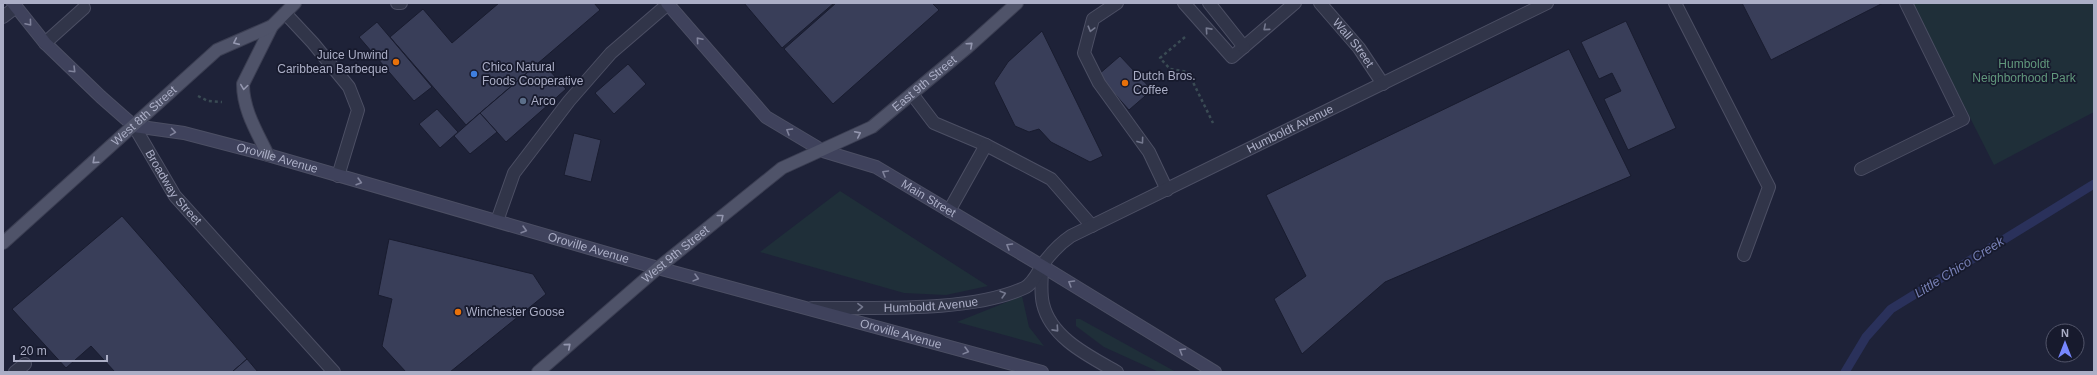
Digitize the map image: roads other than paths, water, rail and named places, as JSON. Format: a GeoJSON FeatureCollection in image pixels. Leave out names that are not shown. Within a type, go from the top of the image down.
{"type":"FeatureCollection","features":[{"type":"Feature","properties":{"kind":"main road","name":"West 8th Street"},"geometry":{"type":"LineString","coordinates":[[3,244],[217,50],[272,26],[295,3]]}},
{"type":"Feature","properties":{"kind":"main road","name":"East 9th Street"},"geometry":{"type":"LineString","coordinates":[[823,151],[872,127],[1017,3]]}},
{"type":"Feature","properties":{"kind":"main road","name":"Main Street"},"geometry":{"type":"LineString","coordinates":[[667,4],[766,117],[823,151],[876,167],[1215,372]]}},
{"type":"Feature","properties":{"kind":"main road","name":"Broadway Street"},"geometry":{"type":"LineString","coordinates":[[14,5],[46,43],[101,97],[134,126]]}},
{"type":"Feature","properties":{"kind":"main road"},"geometry":{"type":"LineString","coordinates":[[268,155],[248,115],[243,94],[243,84],[272,26]]}},
{"type":"Feature","properties":{"kind":"main road","name":"Oroville Avenue"},"geometry":{"type":"LineString","coordinates":[[134,126],[184,133],[268,155],[658,268],[1042,372]]}},
{"type":"Feature","properties":{"kind":"main road","name":"West 9th Street"},"geometry":{"type":"LineString","coordinates":[[538,372],[658,268],[782,168],[823,151]]}},
{"type":"Feature","properties":{"kind":"street"},"geometry":{"type":"LineString","coordinates":[[1117,3],[1093,19],[1084,52],[1100,83],[1149,152],[1167,190]]}},
{"type":"Feature","properties":{"kind":"street"},"geometry":{"type":"LineString","coordinates":[[1184,3],[1232,57],[1295,3]]}},
{"type":"Feature","properties":{"kind":"street"},"geometry":{"type":"LineString","coordinates":[[1209,3],[1244,47]]}},
{"type":"Feature","properties":{"kind":"street","name":"Wall Street"},"geometry":{"type":"LineString","coordinates":[[1320,3],[1359,48],[1384,84]]}},
{"type":"Feature","properties":{"kind":"street","name":"Humboldt Avenue"},"geometry":{"type":"LineString","coordinates":[[807,308],[915,306],[974,301],[1025,288],[1032,282],[1042,266],[1062,242],[1547,3]]}},
{"type":"Feature","properties":{"kind":"street"},"geometry":{"type":"LineString","coordinates":[[1675,3],[1769,187],[1744,256]]}},
{"type":"Feature","properties":{"kind":"street"},"geometry":{"type":"LineString","coordinates":[[1861,169],[1963,120],[1906,3]]}},
{"type":"Feature","properties":{"kind":"street"},"geometry":{"type":"LineString","coordinates":[[497,222],[514,173],[569,101],[611,53],[667,4]]}},
{"type":"Feature","properties":{"kind":"street"},"geometry":{"type":"LineString","coordinates":[[3,17],[14,5]]}},
{"type":"Feature","properties":{"kind":"street"},"geometry":{"type":"LineString","coordinates":[[46,43],[84,8]]}},
{"type":"Feature","properties":{"kind":"street"},"geometry":{"type":"LineString","coordinates":[[285,13],[313,43],[349,87],[358,110],[338,176]]}},
{"type":"Feature","properties":{"kind":"street"},"geometry":{"type":"LineString","coordinates":[[912,94],[934,123],[986,145],[1051,179],[1092,226]]}},
{"type":"Feature","properties":{"kind":"street","name":"Broadway Street"},"geometry":{"type":"LineString","coordinates":[[134,126],[175,196],[334,372]]}},
{"type":"Feature","properties":{"kind":"street"},"geometry":{"type":"LineString","coordinates":[[949,211],[986,145]]}},
{"type":"Feature","properties":{"kind":"street"},"geometry":{"type":"LineString","coordinates":[[1042,266],[1043,303],[1052,325],[1072,344],[1117,372]]}},
{"type":"Feature","properties":{"kind":"street"},"geometry":{"type":"LineString","coordinates":[[15,372],[25,364]]}},
{"type":"Feature","properties":{"kind":"waterway","name":"Little Chico Creek"},"geometry":{"type":"LineString","coordinates":[[1845,372],[1866,337],[1891,309],[2094,184]]}},
{"type":"Feature","properties":{"kind":"place","name":"Juice Unwind Caribbean Barbeque"},"geometry":{"type":"Point","coordinates":[396,62]}},
{"type":"Feature","properties":{"kind":"place","name":"Chico Natural Foods Cooperative"},"geometry":{"type":"Point","coordinates":[474,74]}},
{"type":"Feature","properties":{"kind":"place","name":"Dutch Bros. Coffee"},"geometry":{"type":"Point","coordinates":[1125,83]}},
{"type":"Feature","properties":{"kind":"place","name":"Arco"},"geometry":{"type":"Point","coordinates":[523,101]}},
{"type":"Feature","properties":{"kind":"place","name":"Winchester Goose"},"geometry":{"type":"Point","coordinates":[458,312]}},
{"type":"Feature","properties":{"kind":"park label","name":"Humboldt Neighborhood Park"},"geometry":{"type":"Point","coordinates":[2024,71]}}]}
